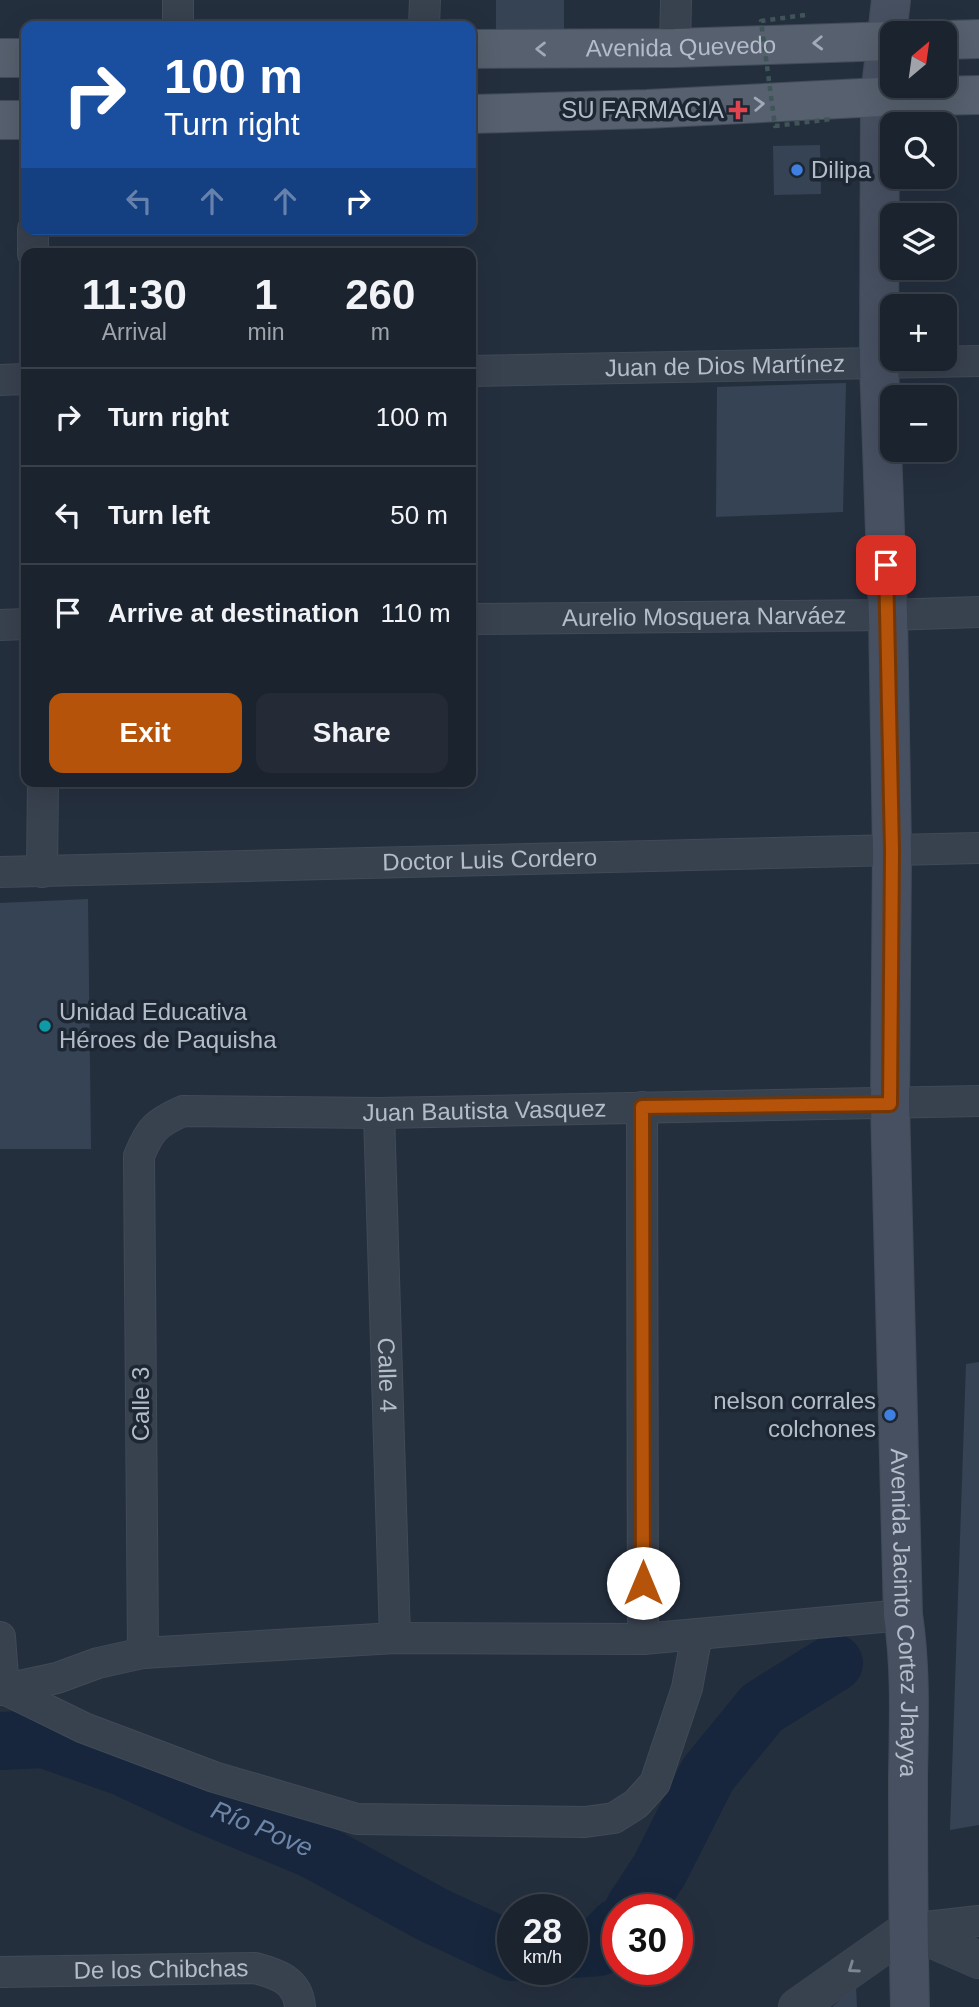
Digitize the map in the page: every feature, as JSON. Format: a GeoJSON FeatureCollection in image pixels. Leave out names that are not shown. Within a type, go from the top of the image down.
{"type":"FeatureCollection","features":[{"type":"Feature","properties":{"kind":"main road","name":"Avenida Jacinto Cortez Jhayya"},"geometry":{"type":"LineString","coordinates":[[890,21],[891,0]]}},
{"type":"Feature","properties":{"kind":"main road"},"geometry":{"type":"LineString","coordinates":[[957,40],[979,39]]}},
{"type":"Feature","properties":{"kind":"main road","name":"Avenida Quevedo"},"geometry":{"type":"LineString","coordinates":[[476,49],[675,48],[880,41]]}},
{"type":"Feature","properties":{"kind":"main road"},"geometry":{"type":"LineString","coordinates":[[0,58],[21,58]]}},
{"type":"Feature","properties":{"kind":"main road"},"geometry":{"type":"LineString","coordinates":[[957,95],[979,95]]}},
{"type":"Feature","properties":{"kind":"main road","name":"Avenida Jacinto Cortez Jhayya"},"geometry":{"type":"LineString","coordinates":[[880,97],[879,363],[888,615],[892,850],[890,1104],[909,1701],[908,1929],[911,2007]]}},
{"type":"Feature","properties":{"kind":"main road"},"geometry":{"type":"LineString","coordinates":[[476,114],[647,110],[880,97]]}},
{"type":"Feature","properties":{"kind":"main road"},"geometry":{"type":"LineString","coordinates":[[0,121],[21,120]]}},
{"type":"Feature","properties":{"kind":"street"},"geometry":{"type":"LineString","coordinates":[[178,0],[178,21]]}},
{"type":"Feature","properties":{"kind":"street"},"geometry":{"type":"LineString","coordinates":[[424,21],[425,0]]}},
{"type":"Feature","properties":{"kind":"street"},"geometry":{"type":"LineString","coordinates":[[675,48],[676,0]]}},
{"type":"Feature","properties":{"kind":"street","name":"Juan de Dios Martínez"},"geometry":{"type":"LineString","coordinates":[[476,371],[979,360]]}},
{"type":"Feature","properties":{"kind":"street"},"geometry":{"type":"LineString","coordinates":[[0,380],[21,379]]}},
{"type":"Feature","properties":{"kind":"street","name":"Aurelio Mosquera Narváez"},"geometry":{"type":"LineString","coordinates":[[476,619],[979,612]]}},
{"type":"Feature","properties":{"kind":"street"},"geometry":{"type":"LineString","coordinates":[[0,625],[21,624]]}},
{"type":"Feature","properties":{"kind":"street"},"geometry":{"type":"LineString","coordinates":[[42,872],[43,787]]}},
{"type":"Feature","properties":{"kind":"street","name":"Doctor Luis Cordero"},"geometry":{"type":"LineString","coordinates":[[0,872],[979,848]]}},
{"type":"Feature","properties":{"kind":"street","name":"Juan Bautista Vasquez"},"geometry":{"type":"LineString","coordinates":[[139,1156],[148,1134],[165,1119],[183,1111],[379,1113],[979,1101]]}},
{"type":"Feature","properties":{"kind":"street"},"geometry":{"type":"LineString","coordinates":[[642,1107],[643,1639]]}},
{"type":"Feature","properties":{"kind":"street","name":"Calle 4"},"geometry":{"type":"LineString","coordinates":[[379,1113],[395,1638]]}},
{"type":"Feature","properties":{"kind":"street","name":"Calle 3"},"geometry":{"type":"LineString","coordinates":[[139,1156],[143,1653]]}},
{"type":"Feature","properties":{"kind":"street"},"geometry":{"type":"LineString","coordinates":[[2,1689],[57,1678],[98,1663],[143,1653],[395,1638],[643,1639],[697,1634],[905,1626]]}},
{"type":"Feature","properties":{"kind":"street"},"geometry":{"type":"LineString","coordinates":[[2,1689],[84,1728],[214,1777],[357,1819],[585,1822],[614,1818],[636,1804],[655,1783],[687,1688],[697,1634]]}},
{"type":"Feature","properties":{"kind":"street"},"geometry":{"type":"LineString","coordinates":[[0,1637],[2,1689]]}},
{"type":"Feature","properties":{"kind":"street"},"geometry":{"type":"LineString","coordinates":[[797,2007],[908,1929],[979,1921]]}},
{"type":"Feature","properties":{"kind":"street"},"geometry":{"type":"LineString","coordinates":[[908,1929],[979,1960]]}},
{"type":"Feature","properties":{"kind":"street","name":"De los Chibchas"},"geometry":{"type":"LineString","coordinates":[[0,1972],[255,1968],[282,1975],[300,1997],[300,2007]]}},
{"type":"Feature","properties":{"kind":"path"},"geometry":{"type":"LineString","coordinates":[[805,15],[761,21],[775,126],[832,119]]}},
{"type":"Feature","properties":{"kind":"building"},"geometry":{"type":"Polygon","coordinates":[[[496,0],[564,0],[564,35],[496,35],[496,0]]]}},
{"type":"Feature","properties":{"kind":"building","name":"Dilipa"},"geometry":{"type":"Polygon","coordinates":[[[820,145],[821,194],[774,195],[773,146],[820,145]]]}},
{"type":"Feature","properties":{"kind":"building"},"geometry":{"type":"Polygon","coordinates":[[[846,383],[843,512],[716,517],[717,387],[846,383]]]}},
{"type":"Feature","properties":{"kind":"building","name":"Unidad Educativa Héroes de Paquisha"},"geometry":{"type":"Polygon","coordinates":[[[88,899],[91,1149],[0,1149],[0,903],[88,899]]]}},
{"type":"Feature","properties":{"kind":"building"},"geometry":{"type":"Polygon","coordinates":[[[979,1362],[979,1825],[950,1830],[966,1364],[979,1362]]]}},
{"type":"Feature","properties":{"kind":"building"},"geometry":{"type":"Polygon","coordinates":[[[856,1986],[857,2007],[832,2007],[856,1986]]]}},
{"type":"Feature","properties":{"kind":"waterway","name":"Río Pove"},"geometry":{"type":"LineString","coordinates":[[644,1894],[660,1869],[708,1774],[762,1708],[834,1663]]}},
{"type":"Feature","properties":{"kind":"waterway","name":"Río Pove"},"geometry":{"type":"LineString","coordinates":[[0,1741],[44,1739],[123,1767],[198,1802],[314,1850],[433,1915],[497,1945]]}},
{"type":"Feature","properties":{"kind":"waterway","name":"Río Pove"},"geometry":{"type":"LineString","coordinates":[[588,1948],[599,1947],[602,1944]]}},
{"type":"Feature","properties":{"kind":"place","name":"SU FARMACIA"},"geometry":{"type":"Point","coordinates":[738,110]}},
{"type":"Feature","properties":{"kind":"place","name":"Dilipa"},"geometry":{"type":"Point","coordinates":[797,170]}},
{"type":"Feature","properties":{"kind":"place","name":"Unidad Educativa Héroes de Paquisha"},"geometry":{"type":"Point","coordinates":[45,1026]}},
{"type":"Feature","properties":{"kind":"place","name":"nelson corrales colchones"},"geometry":{"type":"Point","coordinates":[890,1415]}},
{"type":"Feature","properties":{"kind":"route"},"geometry":{"type":"LineString","coordinates":[[643,1583],[642,1107],[890,1104],[892,850],[886,565]]}}]}
